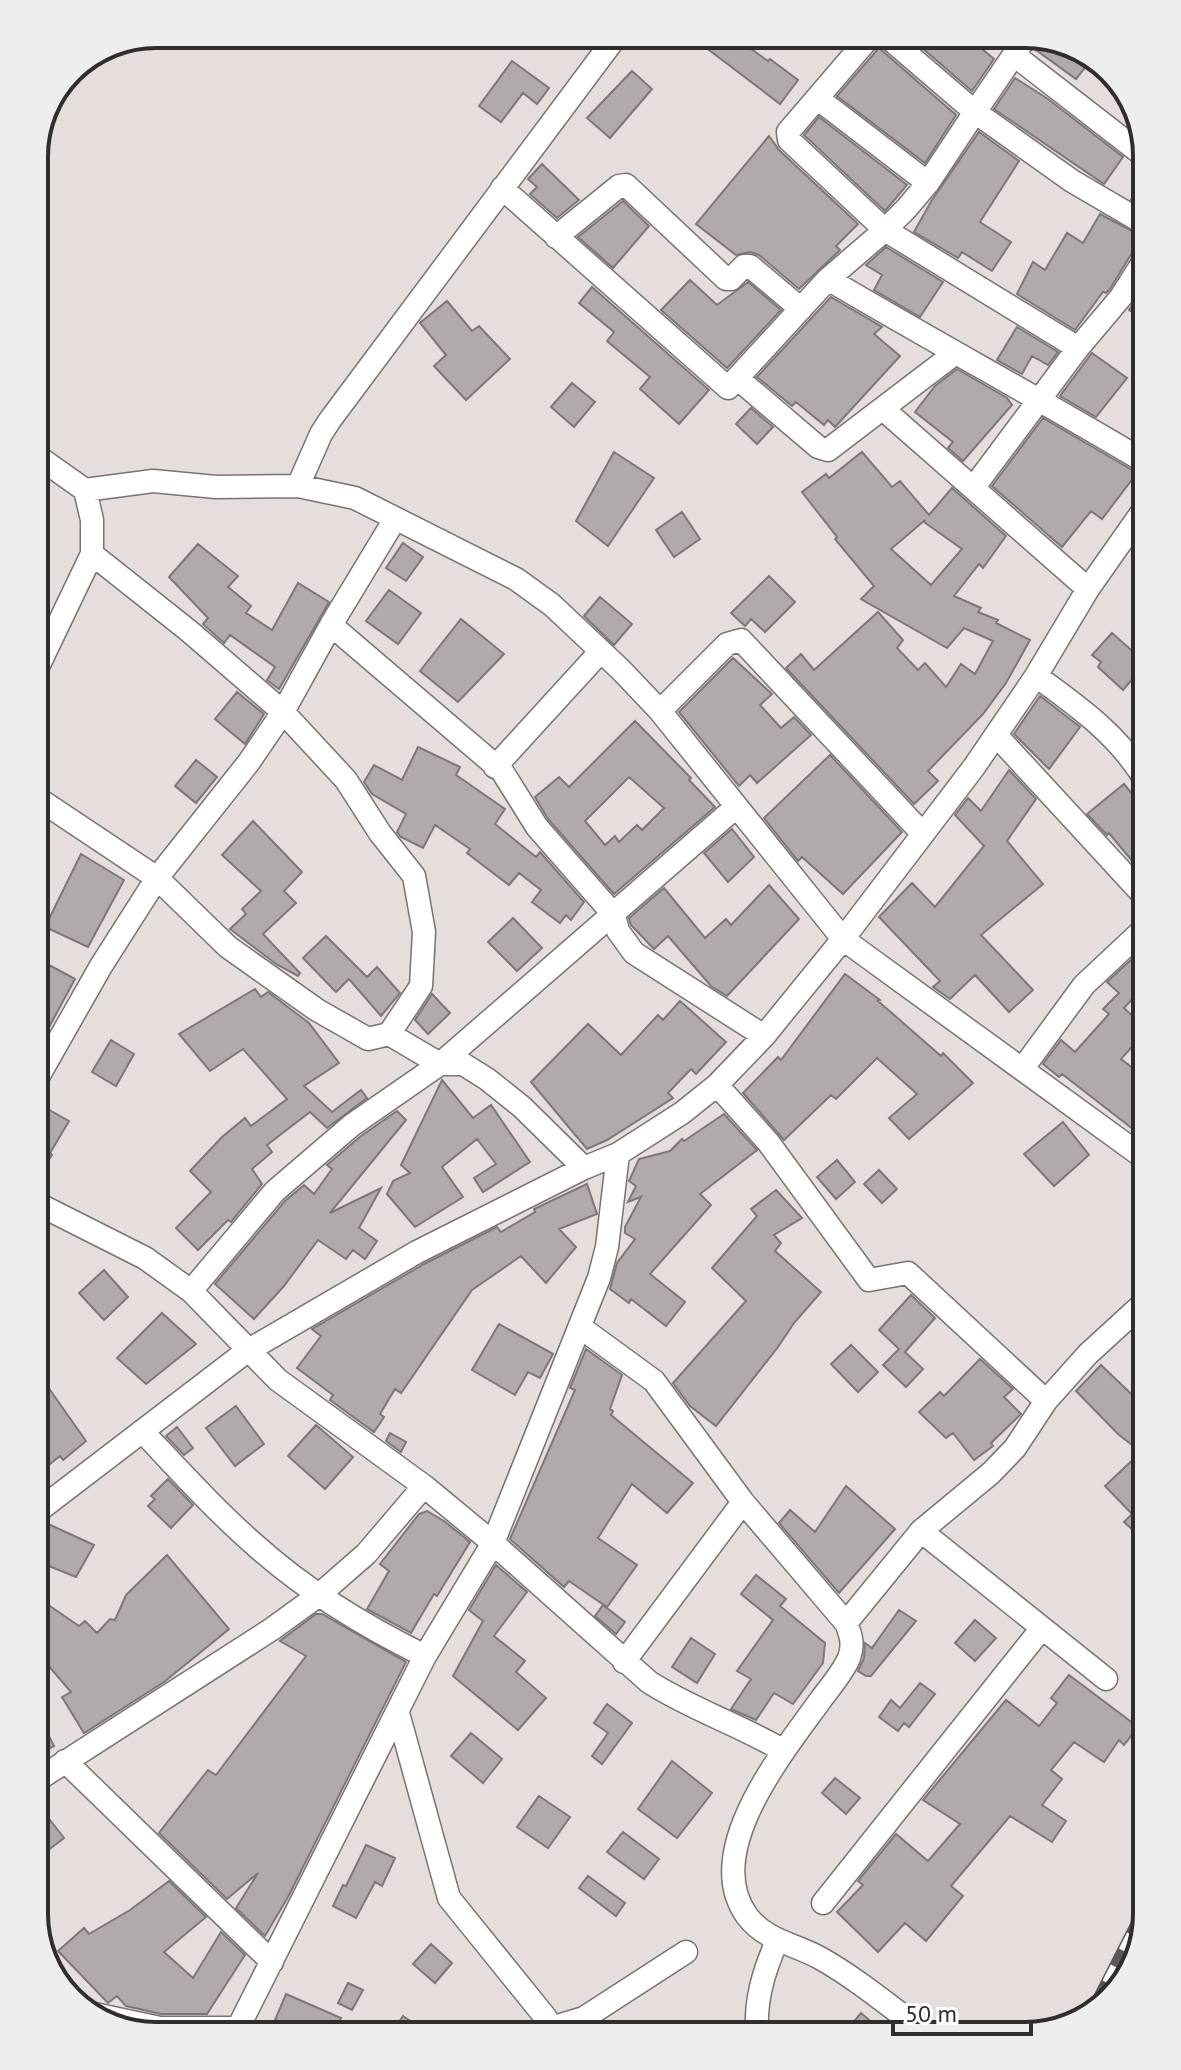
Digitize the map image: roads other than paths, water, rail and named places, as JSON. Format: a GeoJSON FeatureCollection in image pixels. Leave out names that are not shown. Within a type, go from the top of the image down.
{"type":"FeatureCollection","features":[{"type":"Feature","properties":{"kind":"street"},"geometry":{"type":"LineString","coordinates":[[298,486],[330,420],[607,48]]}},
{"type":"Feature","properties":{"kind":"street"},"geometry":{"type":"LineString","coordinates":[[860,48],[788,132],[788,137],[885,230],[1078,348]]}},
{"type":"Feature","properties":{"kind":"street"},"geometry":{"type":"LineString","coordinates":[[900,48],[975,112],[1072,181],[1133,217]]}},
{"type":"Feature","properties":{"kind":"street"},"geometry":{"type":"LineString","coordinates":[[502,188],[725,387],[737,378],[828,279],[885,230],[928,183],[1019,48]]}},
{"type":"Feature","properties":{"kind":"street"},"geometry":{"type":"LineString","coordinates":[[1014,55],[1132,147]]}},
{"type":"Feature","properties":{"kind":"street"},"geometry":{"type":"LineString","coordinates":[[817,98],[928,183]]}},
{"type":"Feature","properties":{"kind":"street"},"geometry":{"type":"LineString","coordinates":[[556,237],[619,186],[626,185],[726,279],[731,279],[744,266],[750,266],[801,309]]}},
{"type":"Feature","properties":{"kind":"street"},"geometry":{"type":"LineString","coordinates":[[974,487],[1133,278]]}},
{"type":"Feature","properties":{"kind":"street"},"geometry":{"type":"LineString","coordinates":[[828,279],[1133,455]]}},
{"type":"Feature","properties":{"kind":"street"},"geometry":{"type":"LineString","coordinates":[[737,378],[825,451],[954,354]]}},
{"type":"Feature","properties":{"kind":"street"},"geometry":{"type":"LineString","coordinates":[[883,409],[1088,589]]}},
{"type":"Feature","properties":{"kind":"street"},"geometry":{"type":"LineString","coordinates":[[48,464],[85,490],[92,520],[92,554],[48,646]]}},
{"type":"Feature","properties":{"kind":"street"},"geometry":{"type":"LineString","coordinates":[[85,490],[153,481],[216,487],[298,486],[355,498],[516,579],[552,605],[660,711],[843,939],[1133,1150]]}},
{"type":"Feature","properties":{"kind":"street"},"geometry":{"type":"LineString","coordinates":[[48,1059],[101,966],[157,878],[249,762],[283,712],[395,519]]}},
{"type":"Feature","properties":{"kind":"street"},"geometry":{"type":"LineString","coordinates":[[48,1495],[142,1431],[247,1351],[417,1252],[618,1154],[682,1113],[717,1085],[764,1036],[923,834],[996,735],[1088,589],[1133,525]]}},
{"type":"Feature","properties":{"kind":"street"},"geometry":{"type":"LineString","coordinates":[[48,805],[157,878],[228,947],[317,1010],[368,1039],[389,1034],[421,986],[424,932],[414,876],[380,833],[346,780],[283,712],[189,631],[92,554]]}},
{"type":"Feature","properties":{"kind":"street"},"geometry":{"type":"LineString","coordinates":[[331,625],[502,771],[554,850],[614,915],[618,931],[634,953],[764,1036]]}},
{"type":"Feature","properties":{"kind":"street"},"geometry":{"type":"LineString","coordinates":[[660,711],[727,644],[741,640],[923,834]]}},
{"type":"Feature","properties":{"kind":"street"},"geometry":{"type":"LineString","coordinates":[[495,767],[601,651]]}},
{"type":"Feature","properties":{"kind":"street"},"geometry":{"type":"LineString","coordinates":[[1036,676],[1093,719],[1122,746],[1133,762]]}},
{"type":"Feature","properties":{"kind":"street"},"geometry":{"type":"LineString","coordinates":[[996,735],[1133,884]]}},
{"type":"Feature","properties":{"kind":"street"},"geometry":{"type":"LineString","coordinates":[[191,1291],[275,1191],[352,1125],[440,1064],[736,807]]}},
{"type":"Feature","properties":{"kind":"street"},"geometry":{"type":"LineString","coordinates":[[1023,1068],[1084,985],[1133,939]]}},
{"type":"Feature","properties":{"kind":"street"},"geometry":{"type":"LineString","coordinates":[[389,1034],[440,1064],[463,1064],[487,1079],[522,1107],[584,1168]]}},
{"type":"Feature","properties":{"kind":"street"},"geometry":{"type":"LineString","coordinates":[[717,1085],[768,1142],[869,1280],[908,1273],[1046,1401]]}},
{"type":"Feature","properties":{"kind":"street"},"geometry":{"type":"LineString","coordinates":[[241,2022],[425,1656],[493,1543],[580,1327],[607,1247],[618,1154]]}},
{"type":"Feature","properties":{"kind":"street"},"geometry":{"type":"LineString","coordinates":[[48,1209],[145,1258],[191,1291],[278,1380],[424,1486],[493,1543],[624,1662],[669,1695],[755,1734],[784,1751]]}},
{"type":"Feature","properties":{"kind":"street"},"geometry":{"type":"LineString","coordinates":[[846,1623],[921,1531],[1004,1460],[1046,1401],[1088,1354],[1133,1313]]}},
{"type":"Feature","properties":{"kind":"street"},"geometry":{"type":"LineString","coordinates":[[580,1327],[654,1381],[743,1502],[846,1623],[852,1639],[850,1656],[784,1751],[747,1813],[738,1833],[734,1875],[738,1896],[747,1916],[777,1941],[818,1957],[910,2022]]}},
{"type":"Feature","properties":{"kind":"street"},"geometry":{"type":"LineString","coordinates":[[142,1431],[247,1538],[287,1572],[354,1618],[425,1656]]}},
{"type":"Feature","properties":{"kind":"street"},"geometry":{"type":"LineString","coordinates":[[48,1773],[272,1629],[319,1595],[366,1554],[424,1486]]}},
{"type":"Feature","properties":{"kind":"street"},"geometry":{"type":"LineString","coordinates":[[624,1662],[743,1502]]}},
{"type":"Feature","properties":{"kind":"street"},"geometry":{"type":"LineString","coordinates":[[921,1531],[1106,1679]]}},
{"type":"Feature","properties":{"kind":"street"},"geometry":{"type":"LineString","coordinates":[[823,1903],[1042,1628]]}},
{"type":"Feature","properties":{"kind":"street"},"geometry":{"type":"LineString","coordinates":[[398,1713],[449,1898],[547,2022]]}},
{"type":"Feature","properties":{"kind":"street"},"geometry":{"type":"LineString","coordinates":[[65,1761],[272,1962]]}},
{"type":"Feature","properties":{"kind":"street"},"geometry":{"type":"LineString","coordinates":[[756,2022],[759,1990],[777,1941]]}},
{"type":"Feature","properties":{"kind":"street"},"geometry":{"type":"LineString","coordinates":[[575,2022],[686,1952]]}},
{"type":"Feature","properties":{"kind":"railway"},"geometry":{"type":"LineString","coordinates":[[1101,1990],[1131,1931]]}}]}
